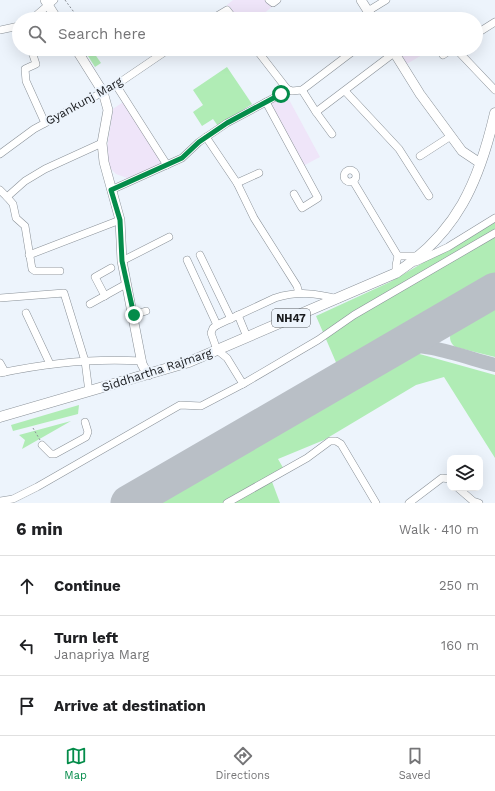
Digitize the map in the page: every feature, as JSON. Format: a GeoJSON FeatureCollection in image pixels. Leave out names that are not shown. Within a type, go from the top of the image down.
{"type":"FeatureCollection","features":[{"type":"Feature","properties":{"kind":"highway","name":"Siddhartha Rajmarg"},"geometry":{"type":"LineString","coordinates":[[0,417],[148,375],[217,350],[396,274],[421,256],[443,234],[459,212],[472,186],[495,113]]}},
{"type":"Feature","properties":{"kind":"main road"},"geometry":{"type":"LineString","coordinates":[[361,0],[369,12]]}},
{"type":"Feature","properties":{"kind":"main road"},"geometry":{"type":"LineString","coordinates":[[50,2],[54,12]]}},
{"type":"Feature","properties":{"kind":"main road"},"geometry":{"type":"LineString","coordinates":[[80,56],[103,92],[108,110],[102,144],[111,190],[120,220],[122,261],[126,284],[134,315],[142,361],[148,375]]}},
{"type":"Feature","properties":{"kind":"main road"},"geometry":{"type":"LineString","coordinates":[[396,56],[420,94],[462,151],[480,162]]}},
{"type":"Feature","properties":{"kind":"street"},"geometry":{"type":"LineString","coordinates":[[269,0],[272,3],[277,0]]}},
{"type":"Feature","properties":{"kind":"street"},"geometry":{"type":"LineString","coordinates":[[374,12],[386,0]]}},
{"type":"Feature","properties":{"kind":"street"},"geometry":{"type":"LineString","coordinates":[[39,12],[50,2]]}},
{"type":"Feature","properties":{"kind":"street"},"geometry":{"type":"LineString","coordinates":[[483,30],[495,22]]}},
{"type":"Feature","properties":{"kind":"street"},"geometry":{"type":"LineString","coordinates":[[0,30],[12,27]]}},
{"type":"Feature","properties":{"kind":"street"},"geometry":{"type":"LineString","coordinates":[[33,56],[36,64],[25,69],[26,81],[45,123]]}},
{"type":"Feature","properties":{"kind":"street","name":"Gyankunj Marg"},"geometry":{"type":"LineString","coordinates":[[0,154],[45,123],[103,92],[158,56]]}},
{"type":"Feature","properties":{"kind":"street"},"geometry":{"type":"LineString","coordinates":[[261,56],[287,89],[292,91],[302,90],[347,56]]}},
{"type":"Feature","properties":{"kind":"street"},"geometry":{"type":"LineString","coordinates":[[316,112],[345,91],[387,56]]}},
{"type":"Feature","properties":{"kind":"street"},"geometry":{"type":"LineString","coordinates":[[463,56],[495,90]]}},
{"type":"Feature","properties":{"kind":"street"},"geometry":{"type":"LineString","coordinates":[[116,84],[167,166]]}},
{"type":"Feature","properties":{"kind":"street"},"geometry":{"type":"LineString","coordinates":[[111,190],[182,158],[206,137],[247,111],[281,94],[287,89]]}},
{"type":"Feature","properties":{"kind":"street"},"geometry":{"type":"LineString","coordinates":[[302,90],[332,134]]}},
{"type":"Feature","properties":{"kind":"street"},"geometry":{"type":"LineString","coordinates":[[345,91],[399,149],[429,196]]}},
{"type":"Feature","properties":{"kind":"street"},"geometry":{"type":"LineString","coordinates":[[266,102],[318,198],[302,208],[294,194]]}},
{"type":"Feature","properties":{"kind":"street"},"geometry":{"type":"LineString","coordinates":[[420,156],[451,136]]}},
{"type":"Feature","properties":{"kind":"street"},"geometry":{"type":"LineString","coordinates":[[206,137],[237,183],[254,218],[297,286],[299,293]]}},
{"type":"Feature","properties":{"kind":"street"},"geometry":{"type":"LineString","coordinates":[[7,197],[25,182],[46,169],[102,144]]}},
{"type":"Feature","properties":{"kind":"street"},"geometry":{"type":"LineString","coordinates":[[237,183],[259,173]]}},
{"type":"Feature","properties":{"kind":"street"},"geometry":{"type":"LineString","coordinates":[[354,181],[398,256],[396,274]]}},
{"type":"Feature","properties":{"kind":"street"},"geometry":{"type":"LineString","coordinates":[[0,190],[13,204],[16,218],[24,226],[32,269],[35,271],[60,271]]}},
{"type":"Feature","properties":{"kind":"street"},"geometry":{"type":"LineString","coordinates":[[408,265],[448,247],[495,218]]}},
{"type":"Feature","properties":{"kind":"street"},"geometry":{"type":"LineString","coordinates":[[29,255],[120,220]]}},
{"type":"Feature","properties":{"kind":"street"},"geometry":{"type":"LineString","coordinates":[[0,501],[13,499],[37,487],[180,405],[201,406],[243,384],[318,340],[354,315],[495,233]]}},
{"type":"Feature","properties":{"kind":"street"},"geometry":{"type":"LineString","coordinates":[[122,261],[169,237]]}},
{"type":"Feature","properties":{"kind":"street"},"geometry":{"type":"LineString","coordinates":[[200,255],[231,319]]}},
{"type":"Feature","properties":{"kind":"street"},"geometry":{"type":"LineString","coordinates":[[398,256],[421,256]]}},
{"type":"Feature","properties":{"kind":"street"},"geometry":{"type":"LineString","coordinates":[[187,260],[217,325]]}},
{"type":"Feature","properties":{"kind":"street"},"geometry":{"type":"LineString","coordinates":[[105,296],[95,277],[111,268]]}},
{"type":"Feature","properties":{"kind":"street"},"geometry":{"type":"LineString","coordinates":[[90,304],[126,284]]}},
{"type":"Feature","properties":{"kind":"street"},"geometry":{"type":"LineString","coordinates":[[0,298],[64,293],[85,361],[89,392]]}},
{"type":"Feature","properties":{"kind":"street"},"geometry":{"type":"LineString","coordinates":[[243,384],[227,358],[217,350],[211,334],[213,328],[275,298],[299,293],[317,294],[338,299]]}},
{"type":"Feature","properties":{"kind":"street"},"geometry":{"type":"LineString","coordinates":[[134,315],[146,311]]}},
{"type":"Feature","properties":{"kind":"street"},"geometry":{"type":"LineString","coordinates":[[26,313],[50,364]]}},
{"type":"Feature","properties":{"kind":"street"},"geometry":{"type":"LineString","coordinates":[[238,315],[247,337]]}},
{"type":"Feature","properties":{"kind":"street"},"geometry":{"type":"LineString","coordinates":[[0,363],[2,372],[50,364],[85,361],[142,361]]}},
{"type":"Feature","properties":{"kind":"street"},"geometry":{"type":"LineString","coordinates":[[42,445],[51,454],[55,454],[86,437],[88,432],[85,422]]}},
{"type":"Feature","properties":{"kind":"street"},"geometry":{"type":"LineString","coordinates":[[227,503],[307,458],[330,441],[336,441],[341,444],[376,503]]}},
{"type":"Feature","properties":{"kind":"street"},"geometry":{"type":"LineString","coordinates":[[408,503],[442,478],[447,478]]}},
{"type":"Feature","properties":{"kind":"street"},"geometry":{"type":"LineString","coordinates":[[461,491],[473,501],[479,503]]}},
{"type":"Feature","properties":{"kind":"path"},"geometry":{"type":"LineString","coordinates":[[65,0],[74,12]]}},
{"type":"Feature","properties":{"kind":"path"},"geometry":{"type":"LineString","coordinates":[[33,428],[42,445]]}},
{"type":"Feature","properties":{"kind":"shaded area"},"geometry":{"type":"Polygon","coordinates":[[[233,0],[269,0],[273,6],[266,12],[232,12],[227,5],[233,0]]]}},
{"type":"Feature","properties":{"kind":"shaded area"},"geometry":{"type":"Polygon","coordinates":[[[400,56],[420,56],[405,65],[400,56]]]}},
{"type":"Feature","properties":{"kind":"shaded area"},"geometry":{"type":"Polygon","coordinates":[[[286,94],[320,157],[303,166],[267,103],[286,94]]]}},
{"type":"Feature","properties":{"kind":"shaded area"},"geometry":{"type":"Polygon","coordinates":[[[126,100],[165,163],[130,179],[116,174],[109,167],[107,148],[113,109],[126,100]]]}},
{"type":"Feature","properties":{"kind":"green space"},"geometry":{"type":"Polygon","coordinates":[[[88,56],[96,56],[101,63],[95,67],[88,56]]]}},
{"type":"Feature","properties":{"kind":"green space"},"geometry":{"type":"Polygon","coordinates":[[[227,67],[252,104],[218,126],[213,119],[202,126],[193,112],[203,105],[193,90],[227,67]]]}},
{"type":"Feature","properties":{"kind":"green space"},"geometry":{"type":"Polygon","coordinates":[[[495,221],[495,276],[338,367],[316,316],[390,282],[495,221]]]}},
{"type":"Feature","properties":{"kind":"green space"},"geometry":{"type":"Polygon","coordinates":[[[495,304],[495,357],[455,347],[450,339],[452,329],[495,304]]]}},
{"type":"Feature","properties":{"kind":"green space"},"geometry":{"type":"Polygon","coordinates":[[[416,353],[495,375],[495,458],[444,377],[416,385],[324,440],[278,459],[285,471],[271,479],[280,503],[154,503],[416,353]]]}},
{"type":"Feature","properties":{"kind":"green space"},"geometry":{"type":"Polygon","coordinates":[[[79,405],[78,414],[13,431],[11,425],[79,405]]]}},
{"type":"Feature","properties":{"kind":"green space"},"geometry":{"type":"Polygon","coordinates":[[[71,421],[22,449],[25,440],[19,435],[71,421]]]}},
{"type":"Feature","properties":{"kind":"taxiway"},"geometry":{"type":"LineString","coordinates":[[399,346],[409,345],[433,348],[495,365]]}},
{"type":"Feature","properties":{"kind":"runway"},"geometry":{"type":"LineString","coordinates":[[128,503],[495,290]]}},
{"type":"Feature","properties":{"kind":"route"},"geometry":{"type":"LineString","coordinates":[[134,315],[122,261],[120,220],[111,190],[182,158],[199,142],[227,123],[281,94]]}}]}
